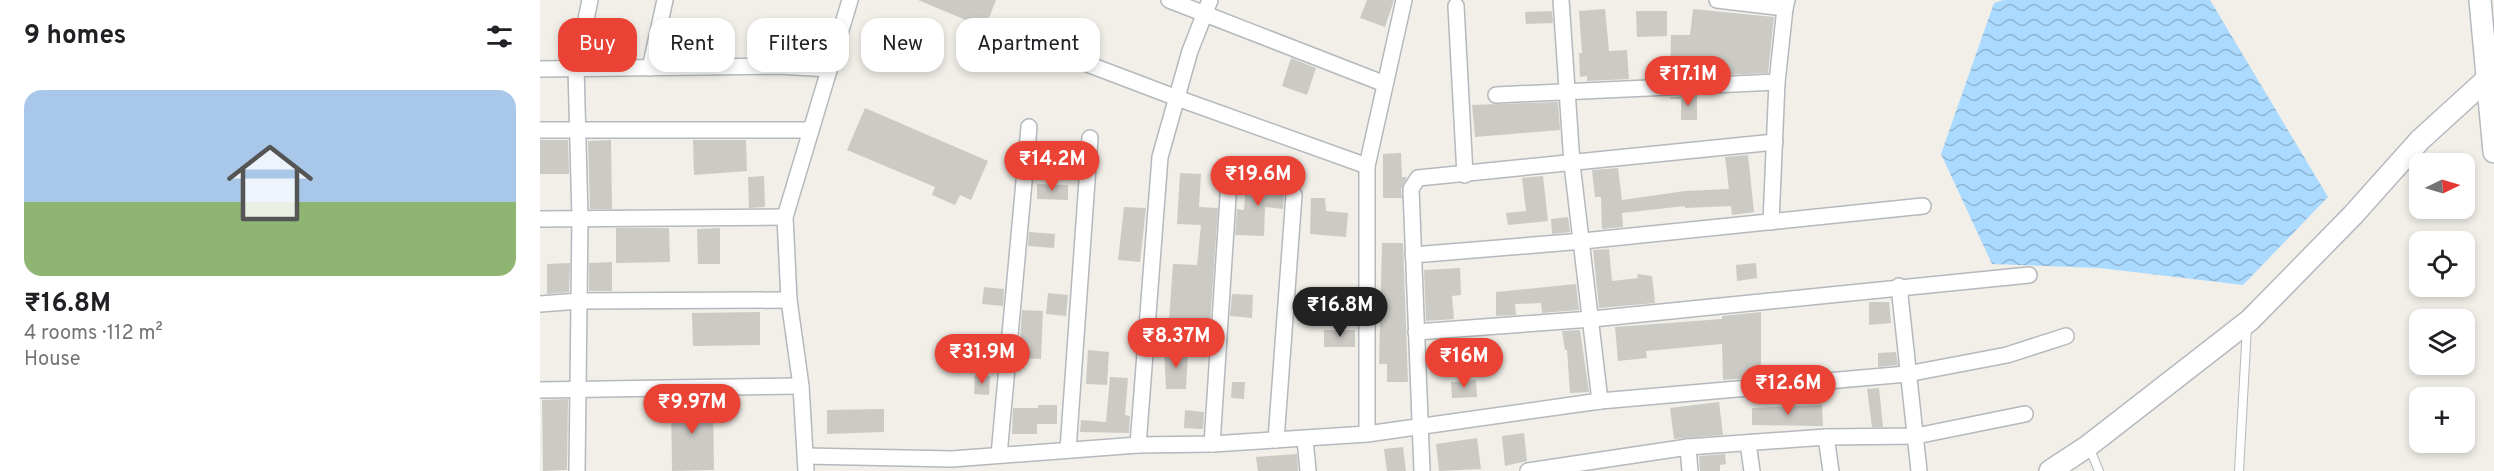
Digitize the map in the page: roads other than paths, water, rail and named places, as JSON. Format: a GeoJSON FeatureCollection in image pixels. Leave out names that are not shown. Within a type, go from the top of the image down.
{"type":"FeatureCollection","features":[{"type":"Feature","properties":{"kind":"street"},"geometry":{"type":"LineString","coordinates":[[586,18],[590,0]]}},
{"type":"Feature","properties":{"kind":"street"},"geometry":{"type":"LineString","coordinates":[[661,18],[665,0]]}},
{"type":"Feature","properties":{"kind":"street"},"geometry":{"type":"LineString","coordinates":[[845,18],[850,0]]}},
{"type":"Feature","properties":{"kind":"street"},"geometry":{"type":"LineString","coordinates":[[1169,0],[1207,7],[1385,84]]}},
{"type":"Feature","properties":{"kind":"street"},"geometry":{"type":"LineString","coordinates":[[1367,434],[1367,166],[1404,0]]}},
{"type":"Feature","properties":{"kind":"street"},"geometry":{"type":"LineString","coordinates":[[1561,0],[1572,164],[1583,241],[1600,401]]}},
{"type":"Feature","properties":{"kind":"street"},"geometry":{"type":"LineString","coordinates":[[1717,0],[1786,4],[1777,82],[1771,222]]}},
{"type":"Feature","properties":{"kind":"street"},"geometry":{"type":"LineString","coordinates":[[1456,6],[1466,175]]}},
{"type":"Feature","properties":{"kind":"street"},"geometry":{"type":"LineString","coordinates":[[2485,6],[2487,79],[2494,152]]}},
{"type":"Feature","properties":{"kind":"street"},"geometry":{"type":"LineString","coordinates":[[1138,445],[1160,157],[1207,7]]}},
{"type":"Feature","properties":{"kind":"street"},"geometry":{"type":"LineString","coordinates":[[540,69],[558,68]]}},
{"type":"Feature","properties":{"kind":"street"},"geometry":{"type":"LineString","coordinates":[[1100,69],[1367,166]]}},
{"type":"Feature","properties":{"kind":"street"},"geometry":{"type":"LineString","coordinates":[[576,72],[580,219],[577,471]]}},
{"type":"Feature","properties":{"kind":"street"},"geometry":{"type":"LineString","coordinates":[[828,72],[785,217],[789,300],[801,386],[806,464],[951,465],[999,455],[1138,445],[1305,439],[1420,429],[1600,401],[1907,374],[2007,355],[2066,336]]}},
{"type":"Feature","properties":{"kind":"street"},"geometry":{"type":"LineString","coordinates":[[2050,471],[2088,446],[2247,322],[2353,215],[2420,140],[2487,79]]}},
{"type":"Feature","properties":{"kind":"street"},"geometry":{"type":"LineString","coordinates":[[1496,94],[1777,82]]}},
{"type":"Feature","properties":{"kind":"street"},"geometry":{"type":"LineString","coordinates":[[999,455],[1029,127]]}},
{"type":"Feature","properties":{"kind":"street"},"geometry":{"type":"LineString","coordinates":[[540,130],[811,130]]}},
{"type":"Feature","properties":{"kind":"street"},"geometry":{"type":"LineString","coordinates":[[1068,450],[1090,138]]}},
{"type":"Feature","properties":{"kind":"street"},"geometry":{"type":"LineString","coordinates":[[1422,471],[1411,189],[1418,178],[1466,175],[1775,142]]}},
{"type":"Feature","properties":{"kind":"street"},"geometry":{"type":"LineString","coordinates":[[1212,444],[1229,182]]}},
{"type":"Feature","properties":{"kind":"street"},"geometry":{"type":"LineString","coordinates":[[1276,440],[1294,195]]}},
{"type":"Feature","properties":{"kind":"street"},"geometry":{"type":"LineString","coordinates":[[1413,255],[1583,241],[1923,206]]}},
{"type":"Feature","properties":{"kind":"street"},"geometry":{"type":"LineString","coordinates":[[540,219],[785,217]]}},
{"type":"Feature","properties":{"kind":"street"},"geometry":{"type":"LineString","coordinates":[[1416,332],[1592,319],[1899,286],[2029,275]]}},
{"type":"Feature","properties":{"kind":"street"},"geometry":{"type":"LineString","coordinates":[[1899,286],[1919,471]]}},
{"type":"Feature","properties":{"kind":"street"},"geometry":{"type":"LineString","coordinates":[[540,304],[579,301],[789,300]]}},
{"type":"Feature","properties":{"kind":"street"},"geometry":{"type":"LineString","coordinates":[[540,390],[801,386]]}},
{"type":"Feature","properties":{"kind":"street"},"geometry":{"type":"LineString","coordinates":[[1528,471],[1688,447],[1826,437],[1916,436],[2025,414]]}},
{"type":"Feature","properties":{"kind":"street"},"geometry":{"type":"LineString","coordinates":[[1826,437],[1831,471]]}},
{"type":"Feature","properties":{"kind":"street"},"geometry":{"type":"LineString","coordinates":[[1305,439],[1308,471]]}},
{"type":"Feature","properties":{"kind":"street"},"geometry":{"type":"LineString","coordinates":[[1748,443],[1752,471]]}},
{"type":"Feature","properties":{"kind":"street"},"geometry":{"type":"LineString","coordinates":[[1688,447],[1690,471]]}},
{"type":"Feature","properties":{"kind":"lane"},"geometry":{"type":"LineString","coordinates":[[2239,471],[2247,322]]}},
{"type":"Feature","properties":{"kind":"lane"},"geometry":{"type":"LineString","coordinates":[[2088,446],[2099,471]]}},
{"type":"Feature","properties":{"kind":"water"},"geometry":{"type":"Polygon","coordinates":[[[2004,0],[2210,0],[2328,197],[2243,285],[2100,268],[1992,264],[1941,154],[1994,3],[2004,0]]]}}]}
